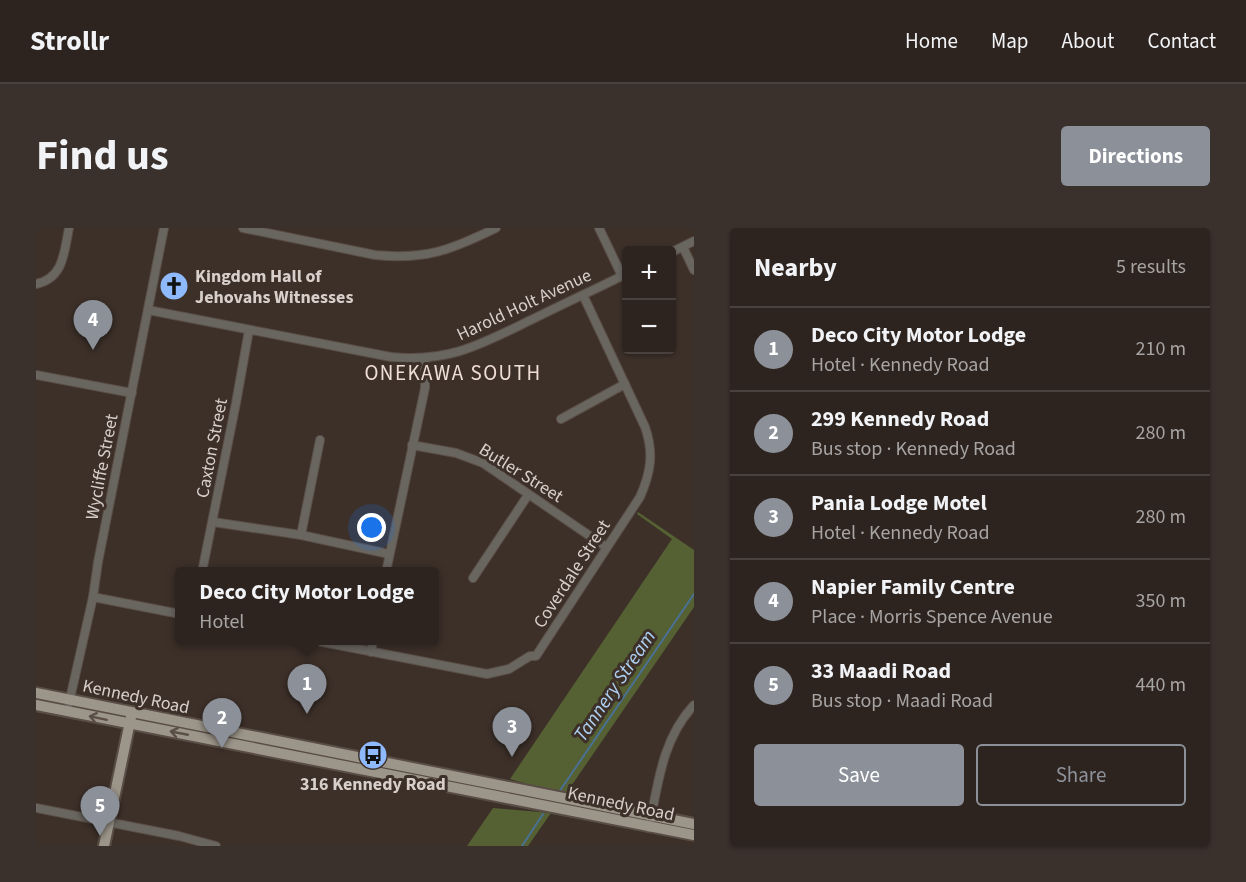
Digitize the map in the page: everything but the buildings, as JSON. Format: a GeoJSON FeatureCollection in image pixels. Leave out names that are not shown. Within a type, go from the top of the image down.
{"type":"FeatureCollection","features":[{"type":"Feature","properties":{"kind":"main road","name":"Kennedy Road"},"geometry":{"type":"LineString","coordinates":[[36,693],[129,724],[299,751]]}},
{"type":"Feature","properties":{"kind":"main road","name":"Kennedy Road"},"geometry":{"type":"LineString","coordinates":[[36,705],[69,705],[132,712],[299,751],[507,793],[649,828],[694,835]]}},
{"type":"Feature","properties":{"kind":"main road"},"geometry":{"type":"LineString","coordinates":[[104,846],[132,712]]}},
{"type":"Feature","properties":{"kind":"main road","name":"Kennedy Road"},"geometry":{"type":"LineString","coordinates":[[507,793],[652,815],[694,824]]}},
{"type":"Feature","properties":{"kind":"street"},"geometry":{"type":"LineString","coordinates":[[36,284],[50,279],[59,269],[69,228]]}},
{"type":"Feature","properties":{"kind":"street","name":"Wycliffe Street"},"geometry":{"type":"LineString","coordinates":[[69,705],[93,597],[98,561],[164,228]]}},
{"type":"Feature","properties":{"kind":"street"},"geometry":{"type":"LineString","coordinates":[[243,228],[375,255],[400,256],[447,251],[496,228]]}},
{"type":"Feature","properties":{"kind":"street"},"geometry":{"type":"LineString","coordinates":[[599,228],[622,271]]}},
{"type":"Feature","properties":{"kind":"street"},"geometry":{"type":"LineString","coordinates":[[676,250],[694,241]]}},
{"type":"Feature","properties":{"kind":"street"},"geometry":{"type":"LineString","coordinates":[[683,247],[694,270]]}},
{"type":"Feature","properties":{"kind":"street","name":"Harold Holt Avenue"},"geometry":{"type":"LineString","coordinates":[[148,310],[391,357],[425,358],[448,356],[475,348],[622,276]]}},
{"type":"Feature","properties":{"kind":"street","name":"Coverdale Street"},"geometry":{"type":"LineString","coordinates":[[337,645],[478,673],[495,673],[513,668],[530,656],[536,656],[542,648],[640,497],[651,463],[649,438],[583,295]]}},
{"type":"Feature","properties":{"kind":"street","name":"Caxton Street"},"geometry":{"type":"LineString","coordinates":[[203,567],[249,330]]}},
{"type":"Feature","properties":{"kind":"street"},"geometry":{"type":"LineString","coordinates":[[387,567],[425,388],[425,358]]}},
{"type":"Feature","properties":{"kind":"street"},"geometry":{"type":"LineString","coordinates":[[36,375],[132,393]]}},
{"type":"Feature","properties":{"kind":"street"},"geometry":{"type":"LineString","coordinates":[[561,419],[624,384]]}},
{"type":"Feature","properties":{"kind":"street"},"geometry":{"type":"LineString","coordinates":[[301,535],[320,440]]}},
{"type":"Feature","properties":{"kind":"street","name":"Butler Street"},"geometry":{"type":"LineString","coordinates":[[412,445],[470,457],[483,463],[606,547]]}},
{"type":"Feature","properties":{"kind":"street"},"geometry":{"type":"LineString","coordinates":[[473,578],[528,495]]}},
{"type":"Feature","properties":{"kind":"street"},"geometry":{"type":"LineString","coordinates":[[213,522],[301,535],[389,554]]}},
{"type":"Feature","properties":{"kind":"street"},"geometry":{"type":"LineString","coordinates":[[93,597],[175,613]]}},
{"type":"Feature","properties":{"kind":"street"},"geometry":{"type":"LineString","coordinates":[[371,652],[372,645]]}},
{"type":"Feature","properties":{"kind":"street"},"geometry":{"type":"LineString","coordinates":[[649,828],[667,748],[678,725],[694,705]]}},
{"type":"Feature","properties":{"kind":"street"},"geometry":{"type":"LineString","coordinates":[[36,808],[179,836],[216,846]]}},
{"type":"Feature","properties":{"kind":"green space"},"geometry":{"type":"Polygon","coordinates":[[[638,512],[694,550],[694,607],[565,795],[510,779],[672,539],[637,514],[638,512]]]}},
{"type":"Feature","properties":{"kind":"green space"},"geometry":{"type":"Polygon","coordinates":[[[493,808],[551,813],[528,846],[467,846],[493,808]]]}},
{"type":"Feature","properties":{"kind":"waterway","name":"Tannery Stream"},"geometry":{"type":"LineString","coordinates":[[559,792],[694,594]]}},
{"type":"Feature","properties":{"kind":"waterway","name":"Tannery Stream"},"geometry":{"type":"LineString","coordinates":[[522,846],[543,814]]}},
{"type":"Feature","properties":{"kind":"place","name":"Kingdom Hall of Jehovahs Witnesses"},"geometry":{"type":"Point","coordinates":[174,286]}},
{"type":"Feature","properties":{"kind":"place","name":"Napier Family Centre"},"geometry":{"type":"Point","coordinates":[93,350]}},
{"type":"Feature","properties":{"kind":"place","name":"Deco City Motor Lodge"},"geometry":{"type":"Point","coordinates":[307,714]}},
{"type":"Feature","properties":{"kind":"place","name":"299 Kennedy Road"},"geometry":{"type":"Point","coordinates":[222,748]}},
{"type":"Feature","properties":{"kind":"place","name":"316 Kennedy Road"},"geometry":{"type":"Point","coordinates":[373,755]}},
{"type":"Feature","properties":{"kind":"place","name":"Pania Lodge Motel"},"geometry":{"type":"Point","coordinates":[512,757]}},
{"type":"Feature","properties":{"kind":"place","name":"33 Maadi Road"},"geometry":{"type":"Point","coordinates":[100,836]}},
{"type":"Feature","properties":{"kind":"district","name":"ONEKAWA SOUTH"},"geometry":{"type":"Point","coordinates":[453,373]}}]}
